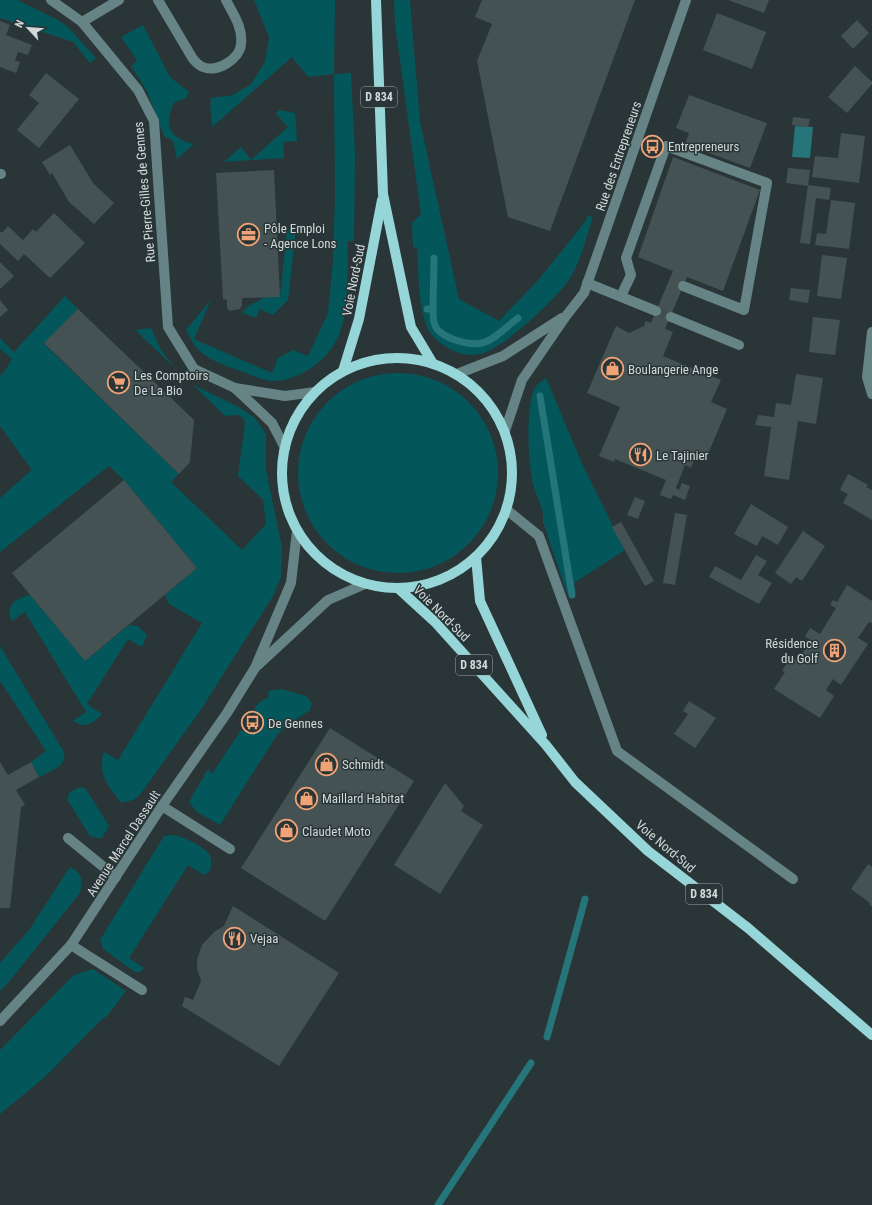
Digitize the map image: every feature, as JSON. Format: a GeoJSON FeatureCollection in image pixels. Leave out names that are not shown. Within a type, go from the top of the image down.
{"type":"FeatureCollection","features":[{"type":"Feature","properties":{"kind":"main road","name":"Voie Nord-Sud"},"geometry":{"type":"LineString","coordinates":[[376,0],[383,194],[411,327],[432,362]]}},
{"type":"Feature","properties":{"kind":"main road","name":"Voie Nord-Sud"},"geometry":{"type":"LineString","coordinates":[[343,371],[359,319],[383,194]]}},
{"type":"Feature","properties":{"kind":"main road"},"geometry":{"type":"LineString","coordinates":[[402,357],[432,362],[457,374],[486,399],[505,431],[513,470],[507,510],[494,535],[476,557],[453,574],[427,585],[399,588],[365,584],[338,572],[315,554],[297,531],[285,497],[282,476],[285,448],[296,418],[315,392],[343,371],[372,360],[402,357]]}},
{"type":"Feature","properties":{"kind":"main road","name":"Voie Nord-Sud"},"geometry":{"type":"LineString","coordinates":[[476,557],[480,601],[546,745]]}},
{"type":"Feature","properties":{"kind":"main road","name":"Voie Nord-Sud"},"geometry":{"type":"LineString","coordinates":[[399,588],[435,622],[546,745],[575,782],[648,851],[748,928],[872,1035]]}},
{"type":"Feature","properties":{"kind":"street","name":"Rue Pierre-Gilles de Gennes"},"geometry":{"type":"LineString","coordinates":[[51,0],[82,22],[138,90],[154,121],[168,327],[194,369],[236,388],[285,396],[315,392]]}},
{"type":"Feature","properties":{"kind":"street"},"geometry":{"type":"LineString","coordinates":[[82,22],[117,0]]}},
{"type":"Feature","properties":{"kind":"street"},"geometry":{"type":"LineString","coordinates":[[158,0],[193,60],[202,67],[210,69],[220,67],[233,58],[242,46],[241,31],[226,0]]}},
{"type":"Feature","properties":{"kind":"street","name":"Rue des Entrepreneurs"},"geometry":{"type":"LineString","coordinates":[[505,431],[522,380],[566,316],[584,293],[686,0]]}},
{"type":"Feature","properties":{"kind":"street"},"geometry":{"type":"LineString","coordinates":[[622,296],[631,275],[626,258],[666,146],[767,183],[744,310],[683,286]]}},
{"type":"Feature","properties":{"kind":"street"},"geometry":{"type":"LineString","coordinates":[[587,283],[656,311]]}},
{"type":"Feature","properties":{"kind":"street","name":"Rue des Entrepreneurs"},"geometry":{"type":"LineString","coordinates":[[457,374],[503,356],[566,316]]}},
{"type":"Feature","properties":{"kind":"street"},"geometry":{"type":"LineString","coordinates":[[671,316],[739,345]]}},
{"type":"Feature","properties":{"kind":"street"},"geometry":{"type":"LineString","coordinates":[[872,332],[867,377],[872,394]]}},
{"type":"Feature","properties":{"kind":"street","name":"Rue Pierre-Gilles de Gennes"},"geometry":{"type":"LineString","coordinates":[[236,388],[272,423],[285,448]]}},
{"type":"Feature","properties":{"kind":"street"},"geometry":{"type":"LineString","coordinates":[[507,510],[539,536],[617,751],[793,878]]}},
{"type":"Feature","properties":{"kind":"street","name":"Avenue Marcel Dassault"},"geometry":{"type":"LineString","coordinates":[[0,1021],[71,945],[162,806],[227,713],[255,668],[291,583],[297,531]]}},
{"type":"Feature","properties":{"kind":"street","name":"Avenue Marcel Dassault"},"geometry":{"type":"LineString","coordinates":[[255,668],[328,600],[365,584]]}},
{"type":"Feature","properties":{"kind":"street"},"geometry":{"type":"LineString","coordinates":[[162,806],[230,849]]}},
{"type":"Feature","properties":{"kind":"street"},"geometry":{"type":"LineString","coordinates":[[68,838],[116,877]]}},
{"type":"Feature","properties":{"kind":"street"},"geometry":{"type":"LineString","coordinates":[[71,945],[142,990]]}},
{"type":"Feature","properties":{"kind":"shaded area"},"geometry":{"type":"Polygon","coordinates":[[[0,0],[17,0],[58,20],[69,28],[96,58],[90,63],[73,42],[0,18],[0,0]]]}},
{"type":"Feature","properties":{"kind":"shaded area"},"geometry":{"type":"Polygon","coordinates":[[[254,0],[335,0],[334,74],[308,77],[292,57],[212,127],[210,106],[211,98],[233,95],[251,84],[265,62],[269,37],[254,0]]]}},
{"type":"Feature","properties":{"kind":"shaded area"},"geometry":{"type":"Polygon","coordinates":[[[394,0],[410,0],[420,122],[459,299],[499,321],[539,279],[585,222],[588,215],[593,217],[579,260],[566,284],[526,325],[489,351],[479,354],[470,355],[460,353],[442,344],[429,331],[424,319],[420,300],[417,248],[413,247],[412,223],[421,214],[395,24],[394,0]]]}},
{"type":"Feature","properties":{"kind":"shaded area"},"geometry":{"type":"Polygon","coordinates":[[[143,25],[170,77],[189,92],[186,98],[174,103],[169,118],[169,124],[174,135],[179,139],[194,144],[177,159],[173,141],[164,136],[147,91],[131,66],[137,60],[121,37],[143,25]]]}},
{"type":"Feature","properties":{"kind":"shaded area"},"geometry":{"type":"Polygon","coordinates":[[[351,73],[355,154],[354,241],[348,241],[347,299],[343,321],[336,341],[315,366],[296,376],[275,381],[267,380],[250,375],[211,359],[195,346],[186,330],[211,300],[194,339],[272,373],[278,358],[293,350],[308,356],[328,313],[333,260],[335,198],[334,74],[351,73]]]}},
{"type":"Feature","properties":{"kind":"shaded area"},"geometry":{"type":"Polygon","coordinates":[[[279,110],[295,113],[297,141],[283,142],[284,158],[224,162],[241,147],[251,160],[288,127],[276,114],[279,110]]]}},
{"type":"Feature","properties":{"kind":"shaded area"},"geometry":{"type":"Polygon","coordinates":[[[795,126],[813,127],[810,158],[792,157],[795,126]]]}},
{"type":"Feature","properties":{"kind":"shaded area"},"geometry":{"type":"Polygon","coordinates":[[[296,228],[288,300],[273,315],[260,309],[256,318],[242,313],[246,308],[264,297],[280,297],[287,230],[296,228]]]}},
{"type":"Feature","properties":{"kind":"shaded area"},"geometry":{"type":"Polygon","coordinates":[[[65,296],[78,309],[44,344],[179,474],[171,482],[242,550],[266,524],[263,500],[238,476],[245,423],[239,416],[225,416],[193,385],[239,407],[255,418],[266,434],[266,470],[282,547],[281,577],[273,596],[200,711],[139,796],[133,800],[121,803],[108,785],[103,774],[102,760],[104,752],[118,760],[202,623],[169,604],[165,595],[197,568],[124,480],[109,466],[0,552],[0,498],[32,470],[0,426],[0,376],[12,359],[0,349],[0,338],[14,352],[65,296]]]}},
{"type":"Feature","properties":{"kind":"shaded area"},"geometry":{"type":"Polygon","coordinates":[[[151,328],[161,350],[174,367],[135,330],[151,328]]]}},
{"type":"Feature","properties":{"kind":"shaded area"},"geometry":{"type":"Polygon","coordinates":[[[398,373],[427,377],[445,385],[469,402],[486,426],[494,444],[498,473],[494,502],[486,520],[469,544],[445,561],[427,569],[398,573],[369,569],[351,561],[327,544],[310,520],[302,502],[298,473],[302,444],[310,426],[327,402],[351,385],[369,377],[398,373]]]}},
{"type":"Feature","properties":{"kind":"shaded area"},"geometry":{"type":"Polygon","coordinates":[[[546,378],[584,468],[625,550],[574,583],[576,593],[568,596],[543,522],[542,508],[534,489],[531,475],[528,434],[530,405],[536,386],[546,378]]]}},
{"type":"Feature","properties":{"kind":"shaded area"},"geometry":{"type":"Polygon","coordinates":[[[30,595],[85,661],[129,625],[138,626],[147,635],[142,647],[128,639],[87,704],[102,714],[92,723],[81,725],[73,721],[86,712],[25,612],[12,621],[10,610],[13,603],[20,598],[30,595]]]}},
{"type":"Feature","properties":{"kind":"shaded area"},"geometry":{"type":"Polygon","coordinates":[[[0,646],[64,752],[65,757],[57,768],[39,777],[31,762],[46,751],[0,681],[0,646]]]}},
{"type":"Feature","properties":{"kind":"shaded area"},"geometry":{"type":"Polygon","coordinates":[[[281,689],[306,696],[312,703],[310,710],[286,726],[277,735],[220,825],[197,812],[189,802],[208,769],[212,774],[241,730],[248,733],[258,717],[253,713],[254,710],[259,703],[269,697],[268,691],[281,689]]]}},
{"type":"Feature","properties":{"kind":"shaded area"},"geometry":{"type":"Polygon","coordinates":[[[80,787],[86,789],[109,826],[102,838],[90,836],[67,799],[70,792],[80,787]]]}},
{"type":"Feature","properties":{"kind":"shaded area"},"geometry":{"type":"Polygon","coordinates":[[[172,835],[193,842],[204,849],[211,859],[210,871],[204,875],[188,865],[129,958],[144,968],[140,972],[135,972],[103,949],[100,940],[164,836],[172,835]]]}},
{"type":"Feature","properties":{"kind":"shaded area"},"geometry":{"type":"Polygon","coordinates":[[[70,867],[80,875],[82,885],[80,893],[0,991],[0,963],[29,930],[70,867]]]}},
{"type":"Feature","properties":{"kind":"shaded area"},"geometry":{"type":"Polygon","coordinates":[[[93,969],[126,991],[108,1015],[99,1022],[45,1077],[0,1114],[0,1050],[74,975],[93,969]]]}},
{"type":"Feature","properties":{"kind":"building"},"geometry":{"type":"Polygon","coordinates":[[[482,0],[635,0],[550,231],[508,217],[477,61],[492,24],[475,17],[482,0]]]}},
{"type":"Feature","properties":{"kind":"building"},"geometry":{"type":"Polygon","coordinates":[[[728,0],[769,0],[764,13],[728,0]]]}},
{"type":"Feature","properties":{"kind":"building"},"geometry":{"type":"Polygon","coordinates":[[[717,13],[766,32],[752,69],[703,50],[717,13]]]}},
{"type":"Feature","properties":{"kind":"building"},"geometry":{"type":"Polygon","coordinates":[[[857,20],[869,33],[853,49],[841,36],[857,20]]]}},
{"type":"Feature","properties":{"kind":"building"},"geometry":{"type":"Polygon","coordinates":[[[0,21],[10,25],[6,35],[32,45],[28,55],[18,52],[15,60],[20,62],[16,73],[0,67],[0,21]]]}},
{"type":"Feature","properties":{"kind":"building"},"geometry":{"type":"Polygon","coordinates":[[[855,66],[872,82],[872,84],[847,113],[828,97],[855,66]]]}},
{"type":"Feature","properties":{"kind":"building"},"geometry":{"type":"Polygon","coordinates":[[[46,73],[79,99],[39,148],[17,130],[39,103],[29,95],[46,73]]]}},
{"type":"Feature","properties":{"kind":"building"},"geometry":{"type":"Polygon","coordinates":[[[689,95],[767,123],[750,168],[685,144],[689,133],[676,128],[689,95]]]}},
{"type":"Feature","properties":{"kind":"building"},"geometry":{"type":"Polygon","coordinates":[[[793,117],[810,119],[808,127],[792,125],[793,117]]]}},
{"type":"Feature","properties":{"kind":"building"},"geometry":{"type":"Polygon","coordinates":[[[841,133],[865,136],[859,183],[812,177],[815,156],[838,158],[841,133]]]}},
{"type":"Feature","properties":{"kind":"building"},"geometry":{"type":"Polygon","coordinates":[[[70,145],[93,183],[114,203],[94,224],[69,202],[52,173],[50,175],[42,162],[70,145]]]}},
{"type":"Feature","properties":{"kind":"building"},"geometry":{"type":"Polygon","coordinates":[[[673,157],[760,190],[723,291],[687,277],[665,329],[673,332],[663,356],[721,380],[711,402],[727,409],[705,461],[689,456],[695,458],[691,468],[685,465],[676,488],[679,490],[682,483],[690,486],[685,500],[673,495],[671,499],[660,495],[666,480],[615,459],[614,462],[599,456],[620,407],[587,393],[616,326],[629,333],[644,326],[646,321],[651,323],[673,271],[638,257],[673,157]]]}},
{"type":"Feature","properties":{"kind":"building"},"geometry":{"type":"Polygon","coordinates":[[[788,168],[810,170],[808,186],[786,183],[788,168]]]}},
{"type":"Feature","properties":{"kind":"building","name":"Pôle Emploi - Agence Lons"},"geometry":{"type":"Polygon","coordinates":[[[274,170],[280,297],[242,298],[242,305],[240,309],[230,311],[227,308],[227,300],[223,299],[216,173],[274,170]]]}},
{"type":"Feature","properties":{"kind":"building"},"geometry":{"type":"Polygon","coordinates":[[[808,185],[831,188],[829,200],[816,198],[810,244],[800,243],[808,185]]]}},
{"type":"Feature","properties":{"kind":"building"},"geometry":{"type":"Polygon","coordinates":[[[831,200],[855,203],[849,249],[815,245],[817,233],[826,234],[831,200]]]}},
{"type":"Feature","properties":{"kind":"building"},"geometry":{"type":"Polygon","coordinates":[[[54,213],[85,243],[50,278],[24,254],[18,261],[0,244],[0,232],[3,232],[8,226],[23,240],[33,229],[36,232],[54,213]]]}},
{"type":"Feature","properties":{"kind":"building"},"geometry":{"type":"Polygon","coordinates":[[[822,255],[847,258],[841,299],[817,296],[822,255]]]}},
{"type":"Feature","properties":{"kind":"building"},"geometry":{"type":"Polygon","coordinates":[[[0,262],[14,276],[0,289],[0,262]]]}},
{"type":"Feature","properties":{"kind":"building"},"geometry":{"type":"Polygon","coordinates":[[[791,288],[810,290],[808,303],[789,300],[791,288]]]}},
{"type":"Feature","properties":{"kind":"building"},"geometry":{"type":"Polygon","coordinates":[[[0,300],[8,310],[0,317],[0,300]]]}},
{"type":"Feature","properties":{"kind":"building","name":"Les Comptoirs De La Bio"},"geometry":{"type":"Polygon","coordinates":[[[78,309],[194,420],[190,462],[179,474],[44,343],[78,309]]]}},
{"type":"Feature","properties":{"kind":"building"},"geometry":{"type":"Polygon","coordinates":[[[813,317],[840,320],[835,355],[809,352],[813,317]]]}},
{"type":"Feature","properties":{"kind":"building"},"geometry":{"type":"Polygon","coordinates":[[[796,374],[823,378],[816,424],[798,421],[789,480],[764,476],[771,427],[755,425],[758,415],[774,417],[776,403],[791,405],[796,374]]]}},
{"type":"Feature","properties":{"kind":"building"},"geometry":{"type":"Polygon","coordinates":[[[848,474],[868,485],[866,487],[872,490],[872,520],[843,503],[848,494],[840,490],[848,474]]]}},
{"type":"Feature","properties":{"kind":"building"},"geometry":{"type":"Polygon","coordinates":[[[124,480],[197,568],[85,661],[12,573],[124,480]]]}},
{"type":"Feature","properties":{"kind":"building"},"geometry":{"type":"Polygon","coordinates":[[[635,497],[645,501],[638,519],[627,515],[635,497]]]}},
{"type":"Feature","properties":{"kind":"building"},"geometry":{"type":"Polygon","coordinates":[[[751,504],[788,527],[778,545],[762,536],[757,546],[734,534],[751,504]]]}},
{"type":"Feature","properties":{"kind":"building"},"geometry":{"type":"Polygon","coordinates":[[[675,513],[687,515],[675,585],[663,583],[675,513]]]}},
{"type":"Feature","properties":{"kind":"building"},"geometry":{"type":"Polygon","coordinates":[[[621,522],[654,581],[645,586],[612,527],[621,522]]]}},
{"type":"Feature","properties":{"kind":"building"},"geometry":{"type":"Polygon","coordinates":[[[803,531],[825,546],[802,581],[796,577],[791,584],[775,573],[803,531]]]}},
{"type":"Feature","properties":{"kind":"building"},"geometry":{"type":"Polygon","coordinates":[[[756,555],[767,561],[758,575],[772,583],[759,604],[709,577],[715,566],[741,580],[756,555]]]}},
{"type":"Feature","properties":{"kind":"building","name":"Résidence du Golf"},"geometry":{"type":"Polygon","coordinates":[[[847,585],[872,601],[872,623],[869,622],[858,638],[868,644],[841,685],[833,679],[826,690],[834,696],[820,718],[774,689],[785,672],[782,671],[791,656],[798,661],[811,640],[805,637],[810,628],[820,634],[836,608],[830,605],[833,600],[837,602],[847,585]]]}},
{"type":"Feature","properties":{"kind":"building"},"geometry":{"type":"Polygon","coordinates":[[[689,701],[716,718],[695,748],[674,734],[688,714],[683,711],[689,701]]]}},
{"type":"Feature","properties":{"kind":"building"},"geometry":{"type":"Polygon","coordinates":[[[251,715],[256,718],[249,729],[244,726],[251,715]]]}},
{"type":"Feature","properties":{"kind":"building"},"geometry":{"type":"Polygon","coordinates":[[[330,728],[414,781],[325,921],[241,868],[330,728]]]}},
{"type":"Feature","properties":{"kind":"building"},"geometry":{"type":"Polygon","coordinates":[[[0,762],[8,775],[31,762],[39,777],[16,790],[25,805],[21,807],[10,908],[0,908],[0,762]]]}},
{"type":"Feature","properties":{"kind":"building"},"geometry":{"type":"Polygon","coordinates":[[[445,783],[464,806],[461,811],[483,825],[440,894],[394,865],[445,783]]]}},
{"type":"Feature","properties":{"kind":"building"},"geometry":{"type":"Polygon","coordinates":[[[868,864],[872,867],[872,907],[869,904],[870,903],[851,889],[868,864]]]}},
{"type":"Feature","properties":{"kind":"building"},"geometry":{"type":"Polygon","coordinates":[[[233,906],[339,973],[279,1066],[182,1006],[185,997],[193,1000],[201,981],[197,968],[197,960],[202,945],[214,932],[224,926],[233,906]]]}},
{"type":"Feature","properties":{"kind":"waterway"},"geometry":{"type":"LineString","coordinates":[[427,309],[433,309],[434,258]]}},
{"type":"Feature","properties":{"kind":"waterway"},"geometry":{"type":"LineString","coordinates":[[433,309],[435,325],[440,332],[455,340],[472,344],[482,343],[492,339],[518,318]]}},
{"type":"Feature","properties":{"kind":"waterway"},"geometry":{"type":"LineString","coordinates":[[540,396],[572,595]]}},
{"type":"Feature","properties":{"kind":"waterway"},"geometry":{"type":"LineString","coordinates":[[547,1037],[585,899]]}},
{"type":"Feature","properties":{"kind":"waterway"},"geometry":{"type":"LineString","coordinates":[[438,1205],[531,1063]]}},
{"type":"Feature","properties":{"kind":"tunnel"},"geometry":{"type":"LineString","coordinates":[[656,311],[671,317]]}},
{"type":"Feature","properties":{"kind":"place","name":"Entrepreneurs"},"geometry":{"type":"Point","coordinates":[652,146]}},
{"type":"Feature","properties":{"kind":"place","name":"Pôle Emploi - Agence Lons"},"geometry":{"type":"Point","coordinates":[248,235]}},
{"type":"Feature","properties":{"kind":"place","name":"Boulangerie Ange"},"geometry":{"type":"Point","coordinates":[612,369]}},
{"type":"Feature","properties":{"kind":"place","name":"Les Comptoirs De La Bio"},"geometry":{"type":"Point","coordinates":[119,382]}},
{"type":"Feature","properties":{"kind":"place","name":"Le Tajinier"},"geometry":{"type":"Point","coordinates":[641,455]}},
{"type":"Feature","properties":{"kind":"place","name":"Résidence du Golf"},"geometry":{"type":"Point","coordinates":[834,650]}},
{"type":"Feature","properties":{"kind":"place","name":"De Gennes"},"geometry":{"type":"Point","coordinates":[252,723]}},
{"type":"Feature","properties":{"kind":"place","name":"Schmidt"},"geometry":{"type":"Point","coordinates":[326,764]}},
{"type":"Feature","properties":{"kind":"place","name":"Maillard Habitat"},"geometry":{"type":"Point","coordinates":[306,798]}},
{"type":"Feature","properties":{"kind":"place","name":"Claudet Moto"},"geometry":{"type":"Point","coordinates":[286,831]}},
{"type":"Feature","properties":{"kind":"place","name":"Vejaa"},"geometry":{"type":"Point","coordinates":[235,938]}}]}
